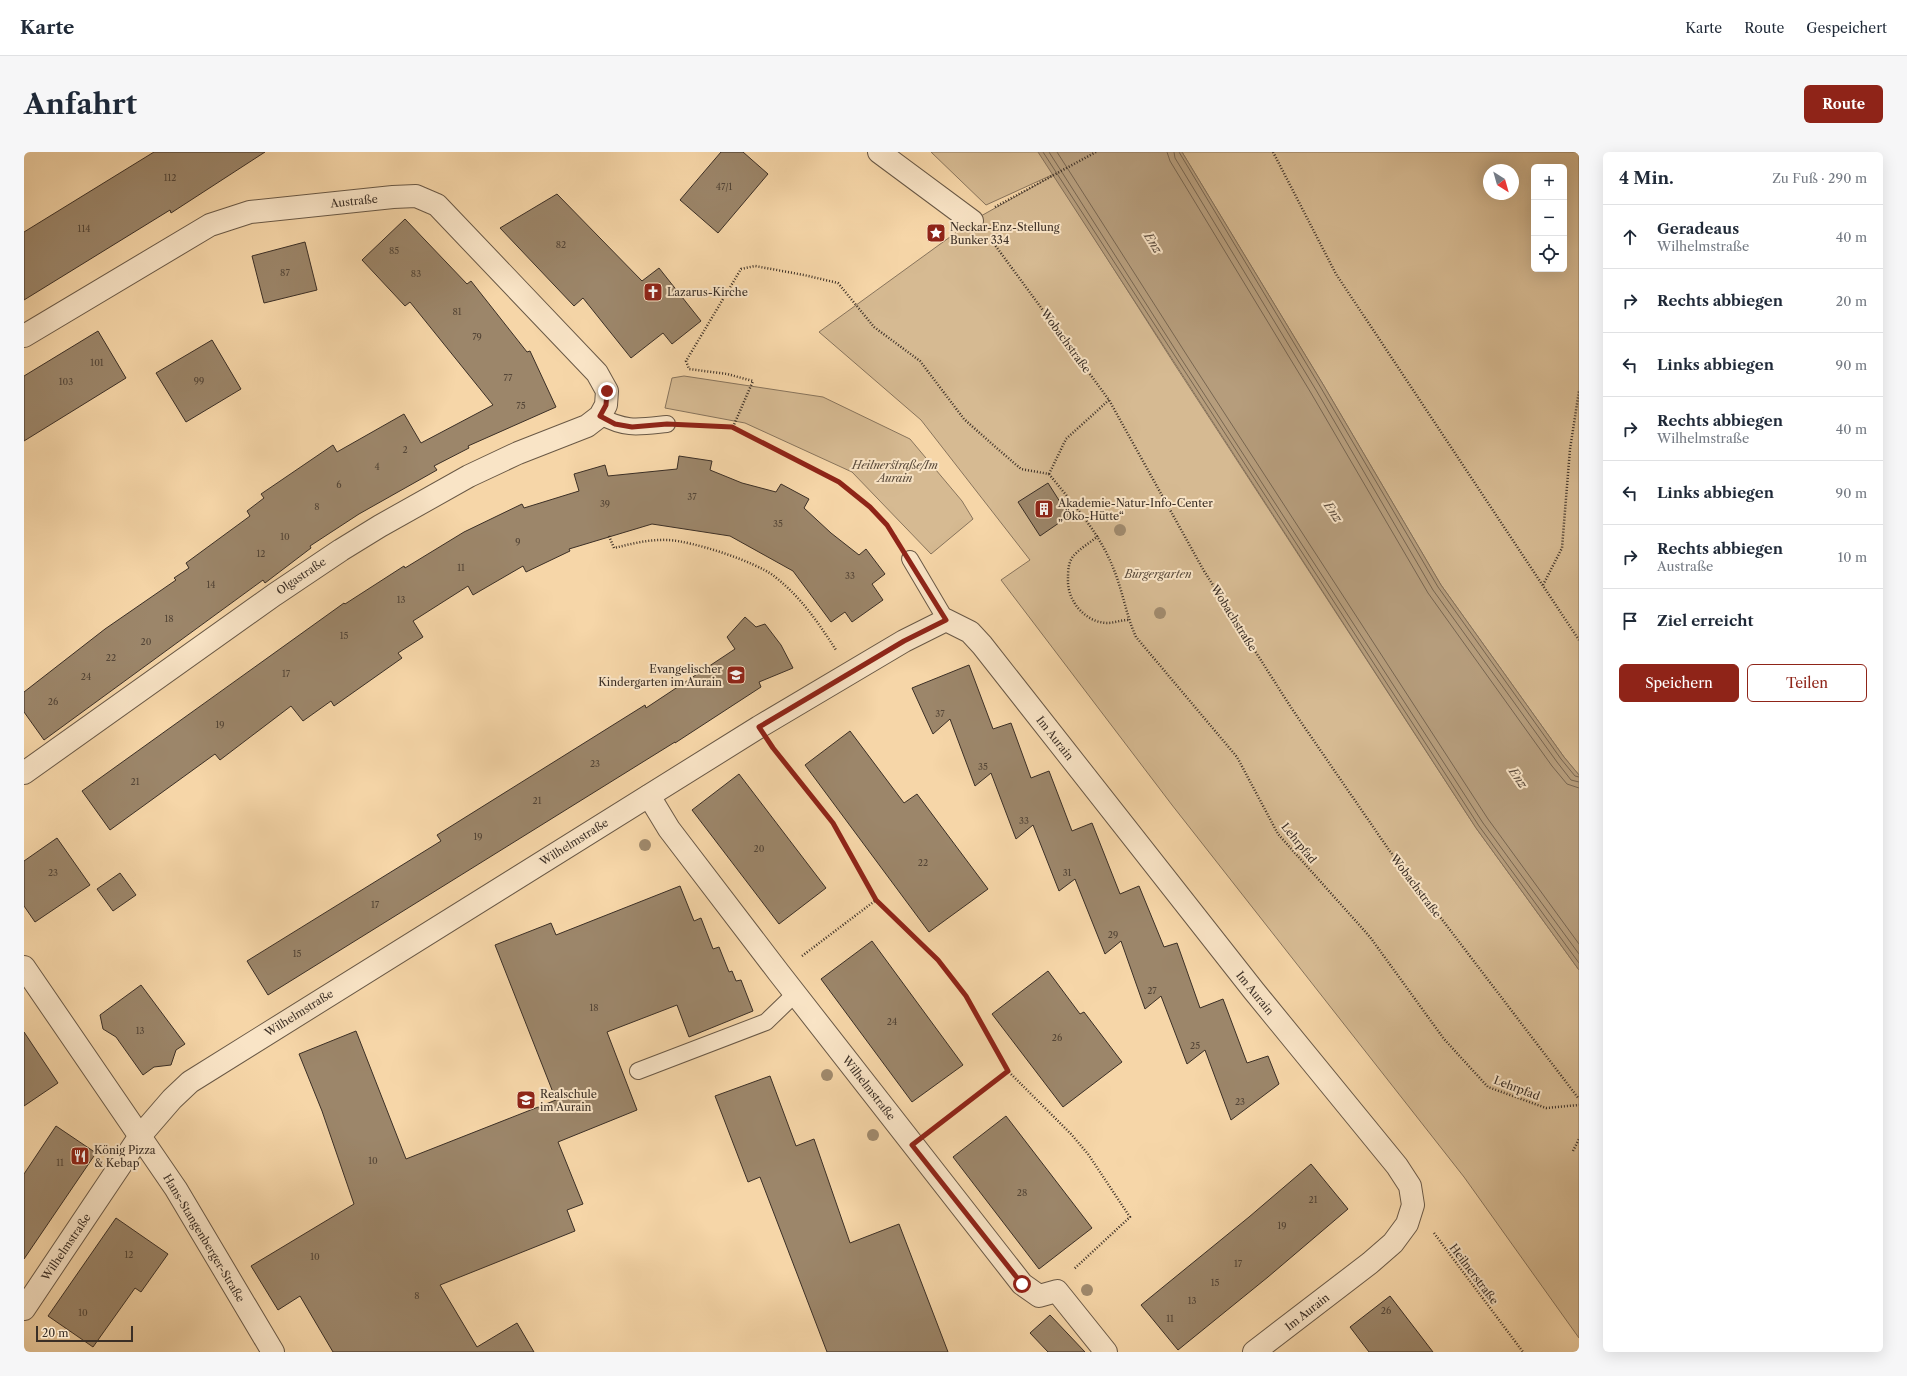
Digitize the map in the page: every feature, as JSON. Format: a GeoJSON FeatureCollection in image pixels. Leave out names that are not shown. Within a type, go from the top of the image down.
{"type":"FeatureCollection","features":[{"type":"Feature","properties":{"kind":"street"},"geometry":{"type":"LineString","coordinates":[[879,152],[972,221]]}},
{"type":"Feature","properties":{"kind":"street","name":"Austraße"},"geometry":{"type":"LineString","coordinates":[[24,336],[210,225],[250,212],[393,197],[416,196],[437,205],[597,373],[607,391],[606,405],[600,416]]}},
{"type":"Feature","properties":{"kind":"street","name":"Olgastraße"},"geometry":{"type":"LineString","coordinates":[[24,773],[274,595],[341,550],[462,480],[518,453],[587,426],[600,416]]}},
{"type":"Feature","properties":{"kind":"street","name":"Wilhelmstraße"},"geometry":{"type":"LineString","coordinates":[[24,1309],[140,1136],[172,1099],[190,1082],[759,727],[904,641],[946,620]]}},
{"type":"Feature","properties":{"kind":"street","name":"Im Aurain"},"geometry":{"type":"LineString","coordinates":[[946,620],[970,632],[982,645],[1254,991],[1396,1166],[1410,1186],[1413,1205],[1407,1224],[1392,1243],[1353,1276],[1254,1352]]}},
{"type":"Feature","properties":{"kind":"street","name":"Wilhelmstraße"},"geometry":{"type":"LineString","coordinates":[[648,796],[669,829],[795,994],[1022,1284],[1039,1296],[1057,1291]]}},
{"type":"Feature","properties":{"kind":"street","name":"Hans-Stangenberger-Straße"},"geometry":{"type":"LineString","coordinates":[[24,967],[176,1189],[273,1352]]}},
{"type":"Feature","properties":{"kind":"street"},"geometry":{"type":"LineString","coordinates":[[1057,1291],[1106,1352]]}},
{"type":"Feature","properties":{"kind":"lane"},"geometry":{"type":"LineString","coordinates":[[600,416],[615,424],[632,427],[667,424]]}},
{"type":"Feature","properties":{"kind":"lane"},"geometry":{"type":"LineString","coordinates":[[910,559],[946,620]]}},
{"type":"Feature","properties":{"kind":"lane"},"geometry":{"type":"LineString","coordinates":[[638,1071],[766,1022],[795,994]]}},
{"type":"Feature","properties":{"kind":"path"},"geometry":{"type":"LineString","coordinates":[[999,205],[1096,152]]}},
{"type":"Feature","properties":{"kind":"path"},"geometry":{"type":"LineString","coordinates":[[1273,152],[1336,274],[1579,640]]}},
{"type":"Feature","properties":{"kind":"path","name":"Wobachstraße"},"geometry":{"type":"LineString","coordinates":[[972,221],[994,243],[1109,400],[1204,571],[1292,709],[1389,850],[1579,1100]]}},
{"type":"Feature","properties":{"kind":"path"},"geometry":{"type":"LineString","coordinates":[[732,427],[753,380],[727,374],[689,369],[686,361],[741,269],[755,266],[838,283],[874,327],[920,361],[964,419],[1021,469],[1049,474],[1066,439],[1109,400]]}},
{"type":"Feature","properties":{"kind":"path"},"geometry":{"type":"LineString","coordinates":[[1543,585],[1562,548],[1570,449],[1579,391]]}},
{"type":"Feature","properties":{"kind":"path"},"geometry":{"type":"LineString","coordinates":[[667,424],[732,427],[839,482],[870,507],[887,525],[910,559]]}},
{"type":"Feature","properties":{"kind":"path","name":"Lehrpfad"},"geometry":{"type":"LineString","coordinates":[[1049,474],[1098,536],[1114,570],[1128,620],[1136,637],[1238,758],[1278,834],[1370,937],[1444,1038],[1488,1087],[1546,1108],[1579,1105]]}},
{"type":"Feature","properties":{"kind":"path"},"geometry":{"type":"LineString","coordinates":[[609,536],[614,548],[645,541],[668,540],[706,547],[743,560],[773,575],[795,594],[816,618],[850,673]]}},
{"type":"Feature","properties":{"kind":"path"},"geometry":{"type":"LineString","coordinates":[[1098,536],[1072,558],[1068,570],[1067,586],[1070,598],[1080,610],[1092,618],[1106,623],[1128,620]]}},
{"type":"Feature","properties":{"kind":"path"},"geometry":{"type":"LineString","coordinates":[[759,727],[773,748],[833,823],[876,900],[938,960],[966,996],[1008,1071],[1071,1134],[1088,1154],[1130,1216],[1077,1266],[1057,1291]]}},
{"type":"Feature","properties":{"kind":"path"},"geometry":{"type":"LineString","coordinates":[[779,973],[876,900]]}},
{"type":"Feature","properties":{"kind":"path"},"geometry":{"type":"LineString","coordinates":[[912,1145],[1008,1071]]}},
{"type":"Feature","properties":{"kind":"path"},"geometry":{"type":"LineString","coordinates":[[1573,1151],[1579,1139]]}},
{"type":"Feature","properties":{"kind":"path","name":"Heilnerstraße"},"geometry":{"type":"LineString","coordinates":[[1413,1205],[1523,1352]]}},
{"type":"Feature","properties":{"kind":"green space"},"geometry":{"type":"Polygon","coordinates":[[[931,152],[1039,152],[1054,174],[986,205],[931,152]]]}},
{"type":"Feature","properties":{"kind":"green space"},"geometry":{"type":"Polygon","coordinates":[[[1182,152],[1579,152],[1579,775],[1564,757],[1441,585],[1324,386],[1182,152]]]}},
{"type":"Feature","properties":{"kind":"green space","name":"Bürgergarten"},"geometry":{"type":"Polygon","coordinates":[[[1054,175],[1175,365],[1476,828],[1579,970],[1579,1338],[1464,1177],[1172,805],[1001,580],[1030,560],[921,420],[819,332],[972,221],[1054,175]]]}},
{"type":"Feature","properties":{"kind":"green space","name":"Heilnerstraße/Im Aurain"},"geometry":{"type":"Polygon","coordinates":[[[684,376],[823,397],[910,439],[962,501],[973,519],[931,554],[852,472],[745,423],[665,408],[672,378],[684,376]]]}},
{"type":"Feature","properties":{"kind":"water","name":"Enz"},"geometry":{"type":"Polygon","coordinates":[[[1038,152],[1182,152],[1324,386],[1441,585],[1564,757],[1579,775],[1579,970],[1476,828],[1038,152]]]}},
{"type":"Feature","properties":{"kind":"building"},"geometry":{"type":"Polygon","coordinates":[[[154,152],[265,152],[171,213],[170,210],[24,300],[24,232],[154,152]]]}},
{"type":"Feature","properties":{"kind":"building"},"geometry":{"type":"Polygon","coordinates":[[[721,152],[743,152],[768,174],[718,233],[680,200],[721,152]]]}},
{"type":"Feature","properties":{"kind":"building"},"geometry":{"type":"Polygon","coordinates":[[[557,194],[642,281],[659,268],[701,321],[672,344],[663,333],[631,358],[583,298],[574,306],[500,228],[557,194]]]}},
{"type":"Feature","properties":{"kind":"building"},"geometry":{"type":"Polygon","coordinates":[[[405,219],[467,284],[471,281],[527,352],[530,351],[556,407],[468,446],[469,448],[434,466],[437,470],[359,514],[310,546],[311,548],[265,583],[263,580],[44,740],[24,712],[24,692],[105,629],[176,580],[174,578],[189,568],[186,563],[250,516],[247,511],[264,498],[261,494],[333,445],[337,452],[404,414],[421,443],[493,405],[410,302],[405,306],[362,260],[405,219]]]}},
{"type":"Feature","properties":{"kind":"building"},"geometry":{"type":"Polygon","coordinates":[[[305,242],[317,290],[264,303],[252,256],[305,242]]]}},
{"type":"Feature","properties":{"kind":"building"},"geometry":{"type":"Polygon","coordinates":[[[98,331],[126,378],[24,441],[24,376],[98,331]]]}},
{"type":"Feature","properties":{"kind":"building"},"geometry":{"type":"Polygon","coordinates":[[[212,340],[241,389],[186,422],[156,373],[212,340]]]}},
{"type":"Feature","properties":{"kind":"building"},"geometry":{"type":"Polygon","coordinates":[[[679,456],[712,461],[710,470],[742,483],[776,492],[781,484],[809,499],[804,508],[831,533],[859,555],[866,549],[885,574],[872,584],[883,600],[852,622],[845,612],[831,622],[793,571],[730,536],[652,524],[569,549],[570,551],[526,572],[523,566],[473,595],[468,586],[413,621],[423,637],[398,653],[402,658],[334,706],[331,701],[303,721],[291,706],[220,760],[215,754],[110,830],[82,791],[344,603],[345,604],[404,566],[405,568],[464,532],[522,504],[524,508],[579,491],[574,474],[605,465],[608,476],[677,469],[679,456]]]}},
{"type":"Feature","properties":{"kind":"building","name":"Akademie-Natur-Info-Center „Öko-Hütte“"},"geometry":{"type":"Polygon","coordinates":[[[1048,483],[1069,516],[1040,536],[1018,502],[1048,483]]]}},
{"type":"Feature","properties":{"kind":"building"},"geometry":{"type":"Polygon","coordinates":[[[745,617],[756,627],[765,624],[781,645],[793,668],[759,682],[761,687],[675,743],[268,995],[247,961],[441,841],[437,835],[645,705],[646,708],[735,649],[727,637],[745,617]]]}},
{"type":"Feature","properties":{"kind":"building"},"geometry":{"type":"Polygon","coordinates":[[[969,665],[993,729],[1011,723],[1031,778],[1049,771],[1072,831],[1092,823],[1120,894],[1139,886],[1164,947],[1177,943],[1200,1008],[1223,999],[1247,1063],[1268,1056],[1279,1084],[1231,1120],[1205,1050],[1187,1064],[1161,996],[1145,1009],[1121,941],[1105,954],[1075,879],[1059,891],[1033,825],[1016,839],[991,773],[975,786],[950,719],[933,734],[912,688],[969,665]]]}},
{"type":"Feature","properties":{"kind":"building"},"geometry":{"type":"Polygon","coordinates":[[[850,731],[904,803],[917,794],[988,889],[929,932],[805,765],[850,731]]]}},
{"type":"Feature","properties":{"kind":"building"},"geometry":{"type":"Polygon","coordinates":[[[739,774],[826,888],[779,924],[692,810],[739,774]]]}},
{"type":"Feature","properties":{"kind":"building"},"geometry":{"type":"Polygon","coordinates":[[[57,838],[90,885],[35,922],[24,906],[24,861],[57,838]]]}},
{"type":"Feature","properties":{"kind":"building"},"geometry":{"type":"Polygon","coordinates":[[[120,873],[136,895],[113,911],[97,889],[120,873]]]}},
{"type":"Feature","properties":{"kind":"building"},"geometry":{"type":"Polygon","coordinates":[[[680,886],[694,921],[701,918],[713,949],[719,947],[729,972],[732,971],[736,981],[741,980],[753,1011],[689,1037],[677,1005],[607,1032],[637,1110],[558,1142],[583,1204],[567,1210],[575,1231],[440,1285],[477,1347],[517,1323],[534,1352],[333,1352],[300,1296],[278,1310],[251,1266],[354,1204],[322,1111],[299,1054],[356,1031],[406,1159],[556,1100],[495,945],[551,923],[556,935],[680,886]]]}},
{"type":"Feature","properties":{"kind":"building"},"geometry":{"type":"Polygon","coordinates":[[[872,941],[963,1065],[912,1102],[821,979],[872,941]]]}},
{"type":"Feature","properties":{"kind":"building"},"geometry":{"type":"Polygon","coordinates":[[[1048,971],[1080,1014],[1084,1012],[1122,1062],[1063,1107],[992,1014],[1048,971]]]}},
{"type":"Feature","properties":{"kind":"building"},"geometry":{"type":"Polygon","coordinates":[[[141,985],[185,1044],[176,1050],[171,1065],[154,1067],[143,1075],[116,1037],[103,1029],[100,1015],[141,985]]]}},
{"type":"Feature","properties":{"kind":"building"},"geometry":{"type":"Polygon","coordinates":[[[24,1032],[58,1083],[24,1106],[24,1032]]]}},
{"type":"Feature","properties":{"kind":"building"},"geometry":{"type":"Polygon","coordinates":[[[770,1076],[796,1146],[814,1139],[850,1243],[899,1224],[948,1352],[827,1352],[760,1177],[748,1182],[715,1096],[770,1076]]]}},
{"type":"Feature","properties":{"kind":"building"},"geometry":{"type":"Polygon","coordinates":[[[1006,1116],[1092,1228],[1039,1269],[953,1157],[1006,1116]]]}},
{"type":"Feature","properties":{"kind":"building"},"geometry":{"type":"Polygon","coordinates":[[[56,1126],[96,1153],[24,1259],[24,1174],[56,1126]]]}},
{"type":"Feature","properties":{"kind":"building"},"geometry":{"type":"Polygon","coordinates":[[[1311,1164],[1348,1209],[1268,1277],[1178,1350],[1141,1305],[1249,1217],[1311,1164]]]}},
{"type":"Feature","properties":{"kind":"building"},"geometry":{"type":"Polygon","coordinates":[[[116,1218],[168,1254],[141,1292],[135,1288],[93,1347],[48,1316],[116,1218]]]}},
{"type":"Feature","properties":{"kind":"building"},"geometry":{"type":"Polygon","coordinates":[[[1390,1296],[1433,1352],[1369,1352],[1350,1327],[1390,1296]]]}},
{"type":"Feature","properties":{"kind":"building"},"geometry":{"type":"Polygon","coordinates":[[[1050,1315],[1085,1352],[1048,1352],[1030,1333],[1050,1315]]]}},
{"type":"Feature","properties":{"kind":"place","name":"Neckar-Enz-Stellung Bunker 334"},"geometry":{"type":"Point","coordinates":[936,233]}},
{"type":"Feature","properties":{"kind":"place","name":"Lazarus-Kirche"},"geometry":{"type":"Point","coordinates":[653,292]}},
{"type":"Feature","properties":{"kind":"place","name":"Akademie-Natur-Info-Center „Öko-Hütte“"},"geometry":{"type":"Point","coordinates":[1044,509]}},
{"type":"Feature","properties":{"kind":"place","name":"Evangelischer Kindergarten im Aurain"},"geometry":{"type":"Point","coordinates":[736,675]}},
{"type":"Feature","properties":{"kind":"place","name":"Realschule im Aurain"},"geometry":{"type":"Point","coordinates":[526,1100]}},
{"type":"Feature","properties":{"kind":"place","name":"König Pizza & Kebap"},"geometry":{"type":"Point","coordinates":[80,1156]}},
{"type":"Feature","properties":{"kind":"route"},"geometry":{"type":"LineString","coordinates":[[607,391],[606,405],[600,416],[615,424],[632,427],[667,424],[732,427],[839,482],[870,507],[887,525],[910,559],[946,620],[904,641],[759,727],[773,748],[833,823],[876,900],[938,960],[966,996],[1008,1071],[912,1145],[1022,1284]]}}]}
